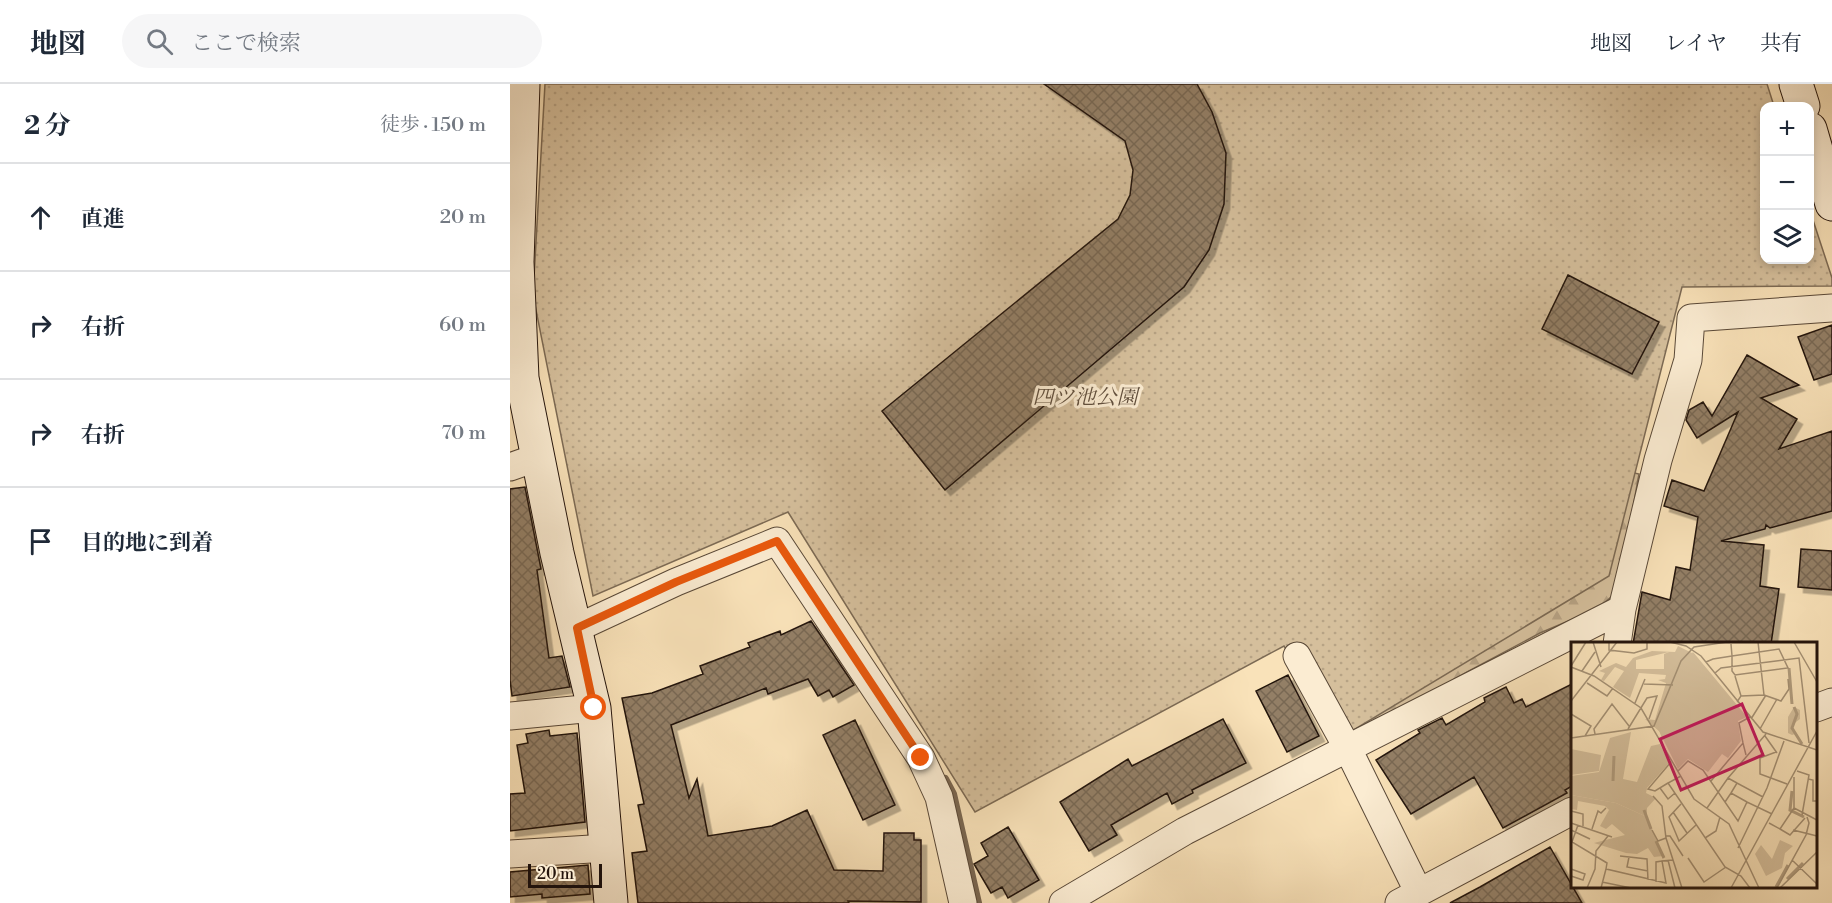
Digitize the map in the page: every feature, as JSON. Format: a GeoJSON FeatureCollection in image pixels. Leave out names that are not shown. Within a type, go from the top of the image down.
{"type":"FeatureCollection","features":[{"type":"Feature","properties":{"kind":"street"},"geometry":{"type":"LineString","coordinates":[[523,84],[518,285],[524,464],[577,628],[594,708],[611,903]]}},
{"type":"Feature","properties":{"kind":"street"},"geometry":{"type":"LineString","coordinates":[[1796,84],[1802,102]]}},
{"type":"Feature","properties":{"kind":"street"},"geometry":{"type":"LineString","coordinates":[[1814,145],[1832,204]]}},
{"type":"Feature","properties":{"kind":"street"},"geometry":{"type":"LineString","coordinates":[[1617,642],[1622,609],[1658,460],[1688,360],[1691,318],[1832,308]]}},
{"type":"Feature","properties":{"kind":"street"},"geometry":{"type":"LineString","coordinates":[[577,628],[676,582],[777,541],[921,758],[939,797],[963,903]]}},
{"type":"Feature","properties":{"kind":"street"},"geometry":{"type":"LineString","coordinates":[[1063,903],[1185,831],[1622,609]]}},
{"type":"Feature","properties":{"kind":"street"},"geometry":{"type":"LineString","coordinates":[[1297,657],[1348,749],[1408,897],[1571,812]]}},
{"type":"Feature","properties":{"kind":"street"},"geometry":{"type":"LineString","coordinates":[[1817,707],[1832,702]]}},
{"type":"Feature","properties":{"kind":"street"},"geometry":{"type":"LineString","coordinates":[[510,716],[594,708]]}},
{"type":"Feature","properties":{"kind":"street"},"geometry":{"type":"LineString","coordinates":[[510,854],[607,848]]}},
{"type":"Feature","properties":{"kind":"green space","name":"四ツ池公園"},"geometry":{"type":"Polygon","coordinates":[[[545,84],[1767,84],[1773,102],[1760,102],[1760,264],[1814,264],[1814,223],[1832,278],[1832,286],[1682,287],[1609,576],[1337,740],[1284,646],[975,812],[788,512],[593,596],[533,295],[545,84]]]}},
{"type":"Feature","properties":{"kind":"green space"},"geometry":{"type":"Polygon","coordinates":[[[1630,472],[1639,474],[1618,591],[1597,609],[1540,633],[1373,725],[1338,705],[1630,472]]]}},
{"type":"Feature","properties":{"kind":"building"},"geometry":{"type":"Polygon","coordinates":[[[1044,84],[1197,84],[1212,112],[1226,153],[1224,204],[1209,250],[1184,287],[945,490],[882,411],[1118,219],[1130,195],[1133,170],[1125,141],[1044,84]]]}},
{"type":"Feature","properties":{"kind":"building"},"geometry":{"type":"Polygon","coordinates":[[[1568,275],[1659,322],[1632,374],[1542,329],[1568,275]]]}},
{"type":"Feature","properties":{"kind":"building"},"geometry":{"type":"Polygon","coordinates":[[[1832,325],[1832,374],[1814,380],[1798,337],[1832,325]]]}},
{"type":"Feature","properties":{"kind":"building"},"geometry":{"type":"Polygon","coordinates":[[[1747,355],[1799,385],[1761,398],[1797,419],[1779,449],[1832,431],[1832,511],[1770,528],[1766,525],[1765,529],[1721,541],[1764,545],[1760,586],[1779,589],[1771,642],[1633,642],[1642,592],[1670,600],[1676,567],[1690,570],[1698,517],[1664,506],[1672,480],[1704,491],[1738,412],[1697,438],[1686,420],[1689,410],[1703,402],[1712,416],[1747,355]]]}},
{"type":"Feature","properties":{"kind":"building"},"geometry":{"type":"Polygon","coordinates":[[[525,487],[541,569],[537,570],[549,658],[562,656],[570,687],[512,696],[510,680],[510,489],[525,487]]]}},
{"type":"Feature","properties":{"kind":"building"},"geometry":{"type":"Polygon","coordinates":[[[1801,549],[1832,551],[1832,590],[1798,587],[1801,549]]]}},
{"type":"Feature","properties":{"kind":"building"},"geometry":{"type":"Polygon","coordinates":[[[811,621],[854,685],[833,697],[829,690],[818,696],[808,679],[768,694],[766,688],[671,725],[689,798],[697,779],[708,836],[772,826],[807,810],[834,870],[883,871],[884,833],[914,833],[914,840],[921,840],[921,902],[638,903],[632,853],[647,851],[638,805],[644,804],[622,698],[652,693],[703,674],[700,666],[750,647],[748,643],[780,631],[781,635],[811,621]]]}},
{"type":"Feature","properties":{"kind":"building"},"geometry":{"type":"Polygon","coordinates":[[[1288,675],[1319,736],[1287,752],[1256,691],[1288,675]]]}},
{"type":"Feature","properties":{"kind":"building"},"geometry":{"type":"Polygon","coordinates":[[[1571,684],[1571,787],[1565,790],[1567,793],[1503,828],[1474,777],[1411,814],[1376,760],[1420,733],[1418,730],[1442,718],[1446,725],[1485,702],[1484,698],[1506,687],[1514,703],[1522,699],[1526,707],[1571,684]]]}},
{"type":"Feature","properties":{"kind":"building"},"geometry":{"type":"Polygon","coordinates":[[[1223,719],[1246,763],[1192,790],[1193,793],[1172,804],[1167,793],[1111,825],[1117,835],[1089,851],[1060,802],[1128,759],[1132,766],[1223,719]]]}},
{"type":"Feature","properties":{"kind":"building"},"geometry":{"type":"Polygon","coordinates":[[[855,720],[895,805],[863,820],[823,735],[855,720]]]}},
{"type":"Feature","properties":{"kind":"building"},"geometry":{"type":"Polygon","coordinates":[[[549,730],[550,736],[577,733],[585,822],[510,831],[510,794],[525,793],[517,745],[528,743],[526,734],[549,730]]]}},
{"type":"Feature","properties":{"kind":"building"},"geometry":{"type":"Polygon","coordinates":[[[1008,827],[1039,880],[1008,898],[1002,887],[991,893],[974,864],[988,856],[981,843],[1008,827]]]}},
{"type":"Feature","properties":{"kind":"building"},"geometry":{"type":"Polygon","coordinates":[[[1550,847],[1571,884],[1571,888],[1573,888],[1582,903],[1450,903],[1550,847]]]}},
{"type":"Feature","properties":{"kind":"building"},"geometry":{"type":"Polygon","coordinates":[[[588,865],[590,894],[542,898],[542,894],[510,897],[510,872],[588,865]]]}},
{"type":"Feature","properties":{"kind":"waterway"},"geometry":{"type":"LineString","coordinates":[[945,779],[953,794],[978,903]]}},
{"type":"Feature","properties":{"kind":"route"},"geometry":{"type":"LineString","coordinates":[[594,708],[577,628],[676,582],[777,541],[921,758]]}}]}
